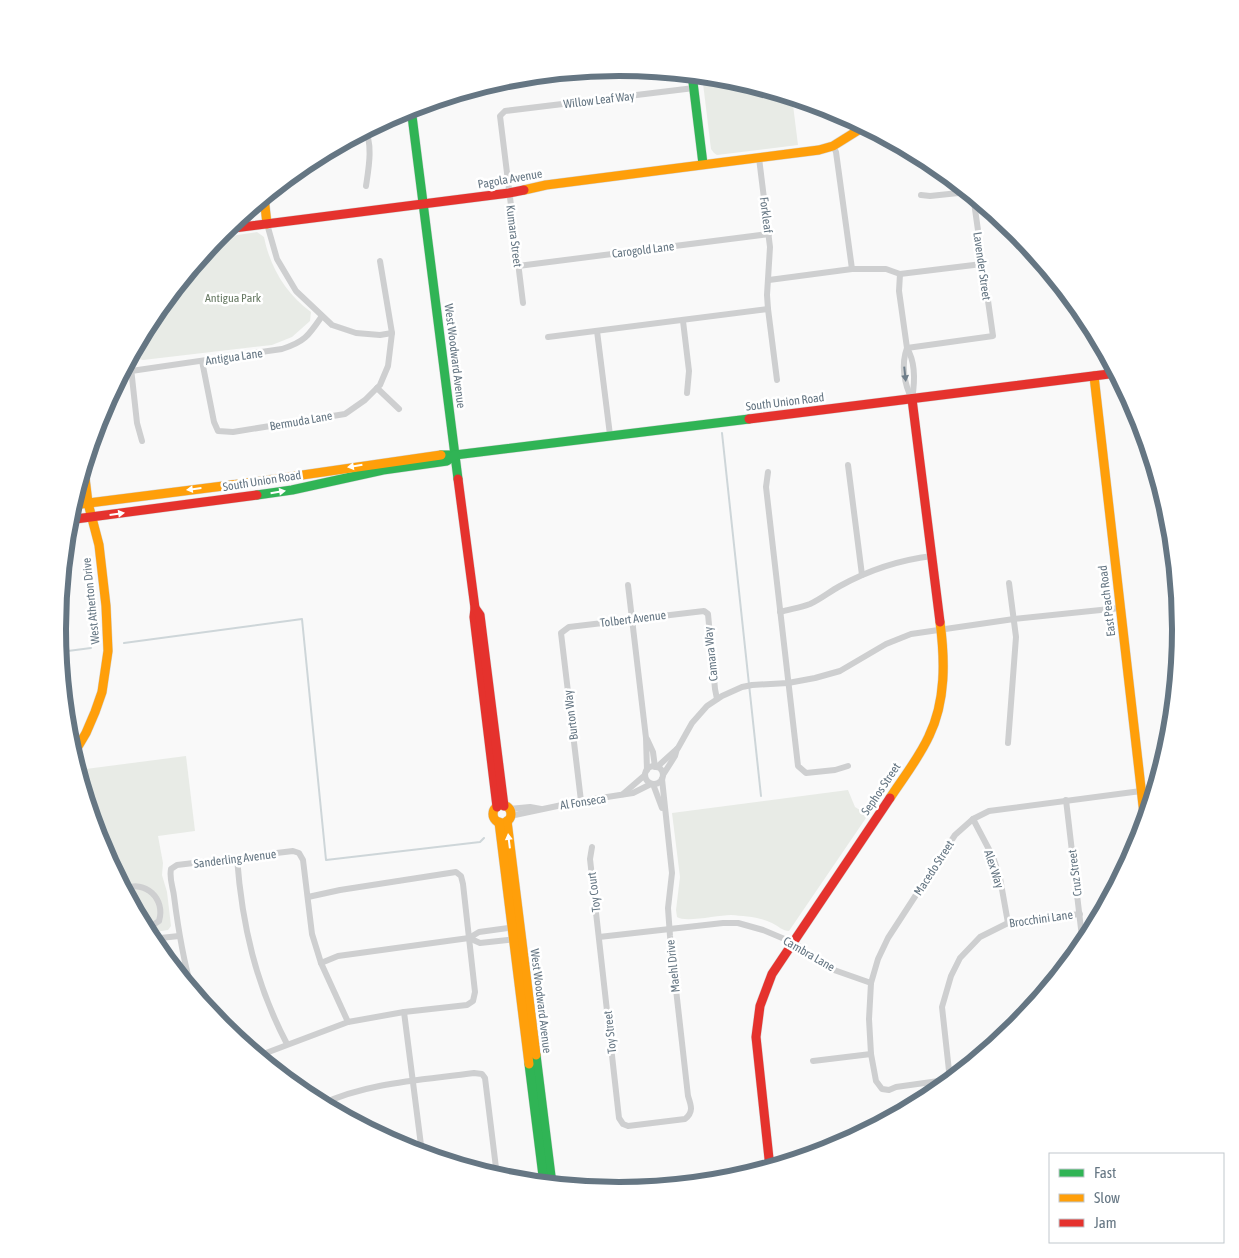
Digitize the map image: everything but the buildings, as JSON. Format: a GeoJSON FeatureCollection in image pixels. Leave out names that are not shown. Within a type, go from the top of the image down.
{"type":"FeatureCollection","features":[{"type":"Feature","properties":{"kind":"street"},"geometry":{"type":"LineString","coordinates":[[693,80],[703,164]]}},
{"type":"Feature","properties":{"kind":"street","name":"Willow Leaf Way"},"geometry":{"type":"LineString","coordinates":[[505,111],[694,88]]}},
{"type":"Feature","properties":{"kind":"street","name":"Kumara Street"},"geometry":{"type":"LineString","coordinates":[[505,111],[500,116],[500,123],[523,303]]}},
{"type":"Feature","properties":{"kind":"street","name":"West Woodward Avenue"},"geometry":{"type":"LineString","coordinates":[[412,116],[475,608],[474,617],[504,814],[543,1177]]}},
{"type":"Feature","properties":{"kind":"street"},"geometry":{"type":"LineString","coordinates":[[852,268],[836,152],[833,146],[858,130]]}},
{"type":"Feature","properties":{"kind":"street"},"geometry":{"type":"LineString","coordinates":[[366,186],[369,169],[370,140],[368,137]]}},
{"type":"Feature","properties":{"kind":"street","name":"Pagola Avenue"},"geometry":{"type":"LineString","coordinates":[[239,227],[509,193],[546,185],[798,153],[833,146]]}},
{"type":"Feature","properties":{"kind":"street","name":"Forkleaf"},"geometry":{"type":"LineString","coordinates":[[759,158],[770,247],[768,309],[778,380]]}},
{"type":"Feature","properties":{"kind":"street"},"geometry":{"type":"LineString","coordinates":[[921,195],[960,193]]}},
{"type":"Feature","properties":{"kind":"street"},"geometry":{"type":"LineString","coordinates":[[265,205],[267,224],[277,259],[296,291],[332,325],[356,333],[380,335],[392,333]]}},
{"type":"Feature","properties":{"kind":"street","name":"Lavender Street"},"geometry":{"type":"LineString","coordinates":[[907,348],[993,336],[974,205]]}},
{"type":"Feature","properties":{"kind":"street","name":"Carogold Lane"},"geometry":{"type":"LineString","coordinates":[[518,266],[768,234]]}},
{"type":"Feature","properties":{"kind":"street","name":"Bermuda Lane"},"geometry":{"type":"LineString","coordinates":[[202,361],[214,422],[218,431],[242,431],[345,414],[365,400],[380,385],[388,366],[392,333],[380,261]]}},
{"type":"Feature","properties":{"kind":"street"},"geometry":{"type":"LineString","coordinates":[[769,280],[852,268],[870,267],[886,269],[900,274],[982,264]]}},
{"type":"Feature","properties":{"kind":"street"},"geometry":{"type":"LineString","coordinates":[[900,274],[899,291],[907,348],[912,356],[915,384],[912,399]]}},
{"type":"Feature","properties":{"kind":"street"},"geometry":{"type":"LineString","coordinates":[[548,337],[768,309]]}},
{"type":"Feature","properties":{"kind":"street","name":"Antigua Lane"},"geometry":{"type":"LineString","coordinates":[[131,371],[274,351],[298,344],[309,335],[322,316]]}},
{"type":"Feature","properties":{"kind":"street"},"geometry":{"type":"LineString","coordinates":[[683,321],[689,371],[687,393]]}},
{"type":"Feature","properties":{"kind":"street"},"geometry":{"type":"LineString","coordinates":[[597,331],[610,435]]}},
{"type":"Feature","properties":{"kind":"street"},"geometry":{"type":"LineString","coordinates":[[131,371],[142,441]]}},
{"type":"Feature","properties":{"kind":"street","name":"South Union Road"},"geometry":{"type":"LineString","coordinates":[[81,504],[247,483],[382,462],[730,422],[1111,374]]}},
{"type":"Feature","properties":{"kind":"street","name":"East Peach Road"},"geometry":{"type":"LineString","coordinates":[[1094,376],[1143,807]]}},
{"type":"Feature","properties":{"kind":"street"},"geometry":{"type":"LineString","coordinates":[[377,388],[399,409]]}},
{"type":"Feature","properties":{"kind":"street","name":"Sephos Street"},"geometry":{"type":"LineString","coordinates":[[769,1161],[757,1051],[757,1021],[764,991],[772,974],[914,762],[930,734],[940,706],[944,653],[912,399]]}},
{"type":"Feature","properties":{"kind":"street","name":"South Union Road"},"geometry":{"type":"LineString","coordinates":[[77,519],[292,490],[383,470],[447,462],[455,455]]}},
{"type":"Feature","properties":{"kind":"street"},"geometry":{"type":"LineString","coordinates":[[848,465],[862,575]]}},
{"type":"Feature","properties":{"kind":"street"},"geometry":{"type":"LineString","coordinates":[[768,472],[766,487],[798,766],[806,773],[835,770],[848,766]]}},
{"type":"Feature","properties":{"kind":"street","name":"West Atherton Drive"},"geometry":{"type":"LineString","coordinates":[[79,745],[98,707],[109,654],[97,534],[88,503],[86,484]]}},
{"type":"Feature","properties":{"kind":"street"},"geometry":{"type":"LineString","coordinates":[[780,612],[814,602],[837,587],[862,575],[893,564],[932,556]]}},
{"type":"Feature","properties":{"kind":"street"},"geometry":{"type":"LineString","coordinates":[[1008,742],[1015,658],[1014,619],[1009,583]]}},
{"type":"Feature","properties":{"kind":"street"},"geometry":{"type":"LineString","coordinates":[[628,585],[646,738],[646,773],[647,781],[652,784],[659,783],[663,777],[696,718],[707,706],[732,690],[752,685],[788,683],[840,671],[886,644],[911,634],[1014,619],[1120,608]]}},
{"type":"Feature","properties":{"kind":"street","name":"Tolbert Avenue"},"geometry":{"type":"LineString","coordinates":[[564,630],[569,627],[704,611]]}},
{"type":"Feature","properties":{"kind":"street","name":"Camara Way"},"geometry":{"type":"LineString","coordinates":[[704,611],[708,614],[717,699]]}},
{"type":"Feature","properties":{"kind":"street","name":"Burton Way"},"geometry":{"type":"LineString","coordinates":[[564,630],[561,633],[581,801]]}},
{"type":"Feature","properties":{"kind":"street"},"geometry":{"type":"LineString","coordinates":[[646,738],[653,752],[656,767]]}},
{"type":"Feature","properties":{"kind":"street"},"geometry":{"type":"LineString","coordinates":[[656,767],[678,748]]}},
{"type":"Feature","properties":{"kind":"street"},"geometry":{"type":"LineString","coordinates":[[653,752],[655,755],[665,758]]}},
{"type":"Feature","properties":{"kind":"street"},"geometry":{"type":"LineString","coordinates":[[646,773],[651,767],[656,767],[662,770],[663,777]]}},
{"type":"Feature","properties":{"kind":"street","name":"Al Fonseca"},"geometry":{"type":"LineString","coordinates":[[623,794],[646,773]]}},
{"type":"Feature","properties":{"kind":"street","name":"Maehl Drive"},"geometry":{"type":"LineString","coordinates":[[625,1125],[682,1120],[690,1115],[691,1107],[688,1096],[669,930],[668,908],[672,873],[663,777]]}},
{"type":"Feature","properties":{"kind":"street","name":"Al Fonseca"},"geometry":{"type":"LineString","coordinates":[[504,814],[530,813],[581,801],[634,793],[652,784]]}},
{"type":"Feature","properties":{"kind":"street","name":"Maehl Drive"},"geometry":{"type":"LineString","coordinates":[[652,784],[666,816]]}},
{"type":"Feature","properties":{"kind":"street","name":"Macedo Street"},"geometry":{"type":"LineString","coordinates":[[938,1081],[896,1087],[889,1090],[878,1086],[872,1054],[869,1005],[870,983],[888,938],[956,835],[973,819],[989,811],[1141,791]]}},
{"type":"Feature","properties":{"kind":"street","name":"Cruz Street"},"geometry":{"type":"LineString","coordinates":[[1066,800],[1082,933]]}},
{"type":"Feature","properties":{"kind":"street","name":"Alex Way"},"geometry":{"type":"LineString","coordinates":[[973,819],[993,857],[1000,878],[1008,923]]}},
{"type":"Feature","properties":{"kind":"street","name":"Toy Court"},"geometry":{"type":"LineString","coordinates":[[592,847],[590,859],[599,937]]}},
{"type":"Feature","properties":{"kind":"street","name":"Sanderling Avenue"},"geometry":{"type":"LineString","coordinates":[[179,936],[169,877],[171,869],[178,865],[293,851],[299,853],[304,860],[308,897]]}},
{"type":"Feature","properties":{"kind":"street"},"geometry":{"type":"LineString","coordinates":[[237,858],[239,886],[248,941],[258,977],[278,1027],[287,1044]]}},
{"type":"Feature","properties":{"kind":"street"},"geometry":{"type":"LineString","coordinates":[[265,1053],[348,1022],[404,1012],[467,1005],[473,1001],[475,992],[463,884],[461,876],[456,872],[340,890],[308,897],[312,934],[322,963],[348,1022]]}},
{"type":"Feature","properties":{"kind":"street"},"geometry":{"type":"LineString","coordinates":[[130,886],[143,887],[152,893],[165,912],[154,927]]}},
{"type":"Feature","properties":{"kind":"street","name":"Brocchini Lane"},"geometry":{"type":"LineString","coordinates":[[950,1072],[942,1007],[951,976],[960,958],[980,937],[1008,923],[1080,914]]}},
{"type":"Feature","properties":{"kind":"street","name":"Cambra Lane"},"geometry":{"type":"LineString","coordinates":[[599,937],[723,923],[738,923],[763,930],[794,943],[834,970],[870,983]]}},
{"type":"Feature","properties":{"kind":"street"},"geometry":{"type":"LineString","coordinates":[[322,963],[338,956],[469,938],[479,932],[516,927]]}},
{"type":"Feature","properties":{"kind":"street"},"geometry":{"type":"LineString","coordinates":[[160,938],[179,936],[188,975]]}},
{"type":"Feature","properties":{"kind":"street","name":"Toy Street"},"geometry":{"type":"LineString","coordinates":[[599,937],[619,1118],[625,1125]]}},
{"type":"Feature","properties":{"kind":"street"},"geometry":{"type":"LineString","coordinates":[[469,938],[480,943],[517,939]]}},
{"type":"Feature","properties":{"kind":"street","name":"West Woodward Avenue"},"geometry":{"type":"LineString","coordinates":[[519,955],[551,1178]]}},
{"type":"Feature","properties":{"kind":"street"},"geometry":{"type":"LineString","coordinates":[[404,1012],[419,1144]]}},
{"type":"Feature","properties":{"kind":"street"},"geometry":{"type":"LineString","coordinates":[[813,1061],[872,1054]]}},
{"type":"Feature","properties":{"kind":"street"},"geometry":{"type":"LineString","coordinates":[[330,1100],[413,1080],[474,1073],[482,1074],[485,1078],[496,1168]]}},
{"type":"Feature","properties":{"kind":"green space"},"geometry":{"type":"Polygon","coordinates":[[[703,82],[727,86],[793,104],[798,145],[717,155],[711,149],[703,82]]]}},
{"type":"Feature","properties":{"kind":"green space","name":"Antigua Park"},"geometry":{"type":"Polygon","coordinates":[[[257,232],[264,237],[270,259],[280,279],[294,297],[311,312],[310,321],[292,337],[272,345],[143,360],[137,358],[159,322],[181,292],[230,236],[257,232]]]}},
{"type":"Feature","properties":{"kind":"green space"},"geometry":{"type":"Polygon","coordinates":[[[186,756],[195,831],[158,836],[163,863],[162,875],[167,892],[171,926],[168,930],[156,932],[123,874],[108,841],[84,769],[186,756]]]}},
{"type":"Feature","properties":{"kind":"green space"},"geometry":{"type":"Polygon","coordinates":[[[848,790],[855,807],[868,815],[789,931],[767,921],[747,916],[731,915],[687,919],[677,917],[676,910],[680,877],[672,813],[848,790]]]}},
{"type":"Feature","properties":{"kind":"waterway"},"geometry":{"type":"LineString","coordinates":[[722,433],[761,796]]}},
{"type":"Feature","properties":{"kind":"waterway"},"geometry":{"type":"LineString","coordinates":[[124,643],[302,619],[326,860],[480,842],[484,838]]}},
{"type":"Feature","properties":{"kind":"waterway"},"geometry":{"type":"LineString","coordinates":[[67,651],[91,648]]}},
{"type":"Feature","properties":{"kind":"traffic: fast"},"geometry":{"type":"LineString","coordinates":[[693,80],[703,164]]}},
{"type":"Feature","properties":{"kind":"traffic: fast"},"geometry":{"type":"LineString","coordinates":[[412,116],[458,479]]}},
{"type":"Feature","properties":{"kind":"traffic: fast"},"geometry":{"type":"LineString","coordinates":[[441,455],[455,455],[749,419]]}},
{"type":"Feature","properties":{"kind":"traffic: fast"},"geometry":{"type":"LineString","coordinates":[[257,495],[292,490],[383,470],[447,461],[455,455]]}},
{"type":"Feature","properties":{"kind":"traffic: fast"},"geometry":{"type":"LineString","coordinates":[[536,1055],[551,1178]]}},
{"type":"Feature","properties":{"kind":"traffic: fast"},"geometry":{"type":"LineString","coordinates":[[529,1064],[543,1177]]}},
{"type":"Feature","properties":{"kind":"traffic: slow"},"geometry":{"type":"LineString","coordinates":[[524,190],[546,185],[819,150],[833,146],[858,130]]}},
{"type":"Feature","properties":{"kind":"traffic: slow"},"geometry":{"type":"LineString","coordinates":[[265,205],[267,224]]}},
{"type":"Feature","properties":{"kind":"traffic: slow"},"geometry":{"type":"LineString","coordinates":[[1094,376],[1143,807]]}},
{"type":"Feature","properties":{"kind":"traffic: slow"},"geometry":{"type":"LineString","coordinates":[[81,504],[247,483],[441,455]]}},
{"type":"Feature","properties":{"kind":"traffic: slow"},"geometry":{"type":"LineString","coordinates":[[79,745],[86,733],[102,692],[108,651],[106,606],[99,545],[88,503],[86,484]]}},
{"type":"Feature","properties":{"kind":"traffic: slow"},"geometry":{"type":"LineString","coordinates":[[890,798],[925,744],[939,709],[943,680],[940,622]]}},
{"type":"Feature","properties":{"kind":"traffic: slow"},"geometry":{"type":"LineString","coordinates":[[502,805],[508,808],[511,814],[508,820],[502,823],[496,820],[493,814],[496,808],[502,805]]}},
{"type":"Feature","properties":{"kind":"traffic: slow"},"geometry":{"type":"LineString","coordinates":[[507,821],[536,1055]]}},
{"type":"Feature","properties":{"kind":"traffic: slow"},"geometry":{"type":"LineString","coordinates":[[499,822],[529,1064]]}},
{"type":"Feature","properties":{"kind":"traffic: jam"},"geometry":{"type":"LineString","coordinates":[[240,227],[524,190]]}},
{"type":"Feature","properties":{"kind":"traffic: jam"},"geometry":{"type":"LineString","coordinates":[[749,419],[1111,374]]}},
{"type":"Feature","properties":{"kind":"traffic: jam"},"geometry":{"type":"LineString","coordinates":[[912,399],[940,622]]}},
{"type":"Feature","properties":{"kind":"traffic: jam"},"geometry":{"type":"LineString","coordinates":[[458,479],[475,608],[474,617],[497,807]]}},
{"type":"Feature","properties":{"kind":"traffic: jam"},"geometry":{"type":"LineString","coordinates":[[78,519],[257,495]]}},
{"type":"Feature","properties":{"kind":"traffic: jam"},"geometry":{"type":"LineString","coordinates":[[475,608],[480,615],[504,806]]}},
{"type":"Feature","properties":{"kind":"traffic: jam"},"geometry":{"type":"LineString","coordinates":[[769,1161],[756,1037],[760,1006],[772,974],[890,798]]}}]}
